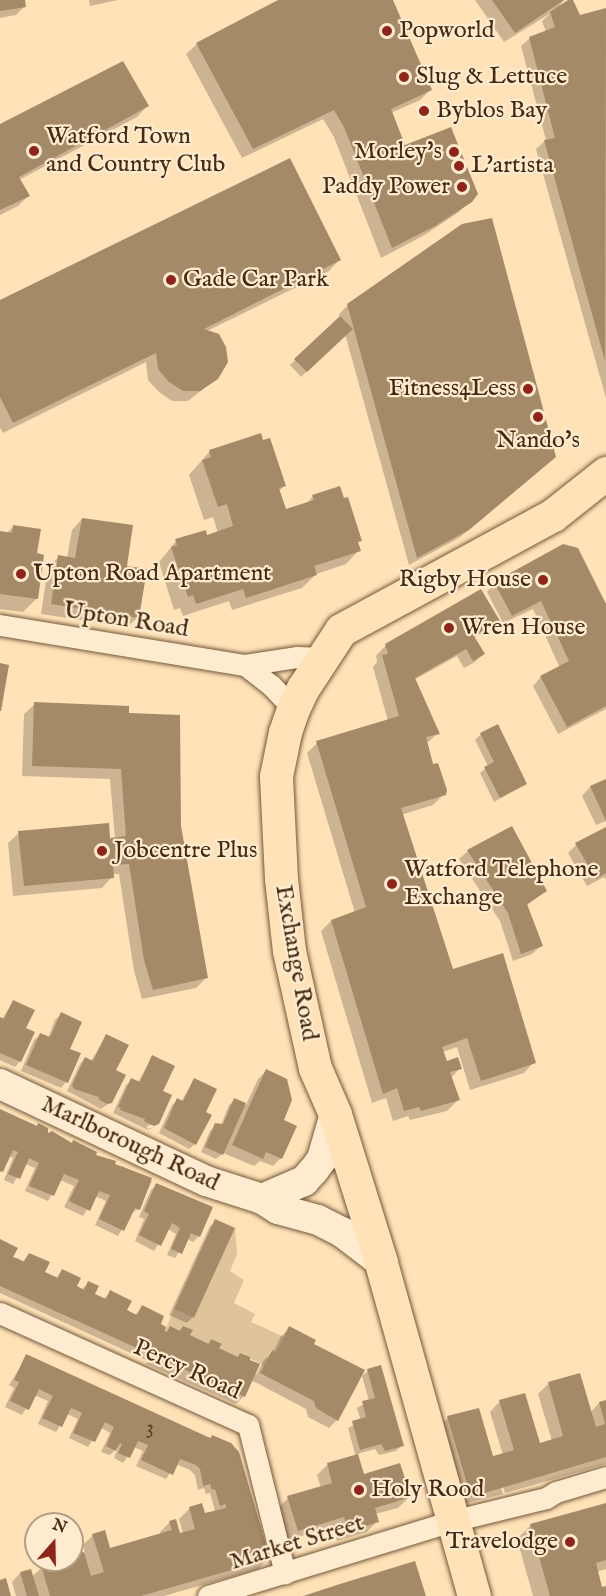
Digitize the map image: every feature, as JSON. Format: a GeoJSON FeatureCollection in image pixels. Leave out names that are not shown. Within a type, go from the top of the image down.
{"type":"FeatureCollection","features":[{"type":"Feature","properties":{"kind":"main road","name":"Exchange Road"},"geometry":{"type":"LineString","coordinates":[[474,1596],[381,1262],[335,1114],[315,1068],[289,951],[281,879],[276,776],[285,732],[293,709],[303,688],[341,630],[553,515],[606,473]]}},
{"type":"Feature","properties":{"kind":"street","name":"Upton Road"},"geometry":{"type":"LineString","coordinates":[[0,625],[245,665],[297,657],[324,658]]}},
{"type":"Feature","properties":{"kind":"street","name":"Upton Road"},"geometry":{"type":"LineString","coordinates":[[245,665],[271,685],[293,709]]}},
{"type":"Feature","properties":{"kind":"street","name":"Marlborough Road"},"geometry":{"type":"LineString","coordinates":[[0,1084],[206,1181],[262,1199],[278,1209],[318,1220],[342,1232],[381,1262]]}},
{"type":"Feature","properties":{"kind":"street"},"geometry":{"type":"LineString","coordinates":[[262,1199],[304,1181],[314,1170],[322,1160],[335,1114]]}},
{"type":"Feature","properties":{"kind":"street","name":"Percy Road"},"geometry":{"type":"LineString","coordinates":[[0,1313],[248,1425],[285,1573]]}},
{"type":"Feature","properties":{"kind":"street","name":"Market Street"},"geometry":{"type":"LineString","coordinates":[[208,1596],[452,1521],[546,1498],[556,1492],[606,1477]]}},
{"type":"Feature","properties":{"kind":"shaded area"},"geometry":{"type":"Polygon","coordinates":[[[235,1228],[237,1254],[230,1271],[244,1280],[234,1303],[255,1314],[251,1322],[284,1337],[276,1352],[271,1350],[264,1366],[241,1353],[238,1357],[219,1348],[221,1344],[212,1339],[209,1344],[190,1335],[192,1330],[183,1326],[180,1331],[165,1331],[174,1309],[194,1318],[235,1228]]]}},
{"type":"Feature","properties":{"kind":"building"},"geometry":{"type":"Polygon","coordinates":[[[0,0],[25,0],[26,7],[0,11],[0,0]]]}},
{"type":"Feature","properties":{"kind":"building"},"geometry":{"type":"Polygon","coordinates":[[[278,0],[393,0],[432,90],[391,109],[405,145],[451,127],[478,194],[472,202],[435,226],[392,248],[344,127],[334,110],[253,149],[196,43],[278,0]]]}},
{"type":"Feature","properties":{"kind":"building"},"geometry":{"type":"Polygon","coordinates":[[[492,0],[564,0],[515,33],[492,0]]]}},
{"type":"Feature","properties":{"kind":"building"},"geometry":{"type":"Polygon","coordinates":[[[568,0],[573,0],[580,15],[606,8],[605,361],[544,140],[555,138],[529,37],[555,27],[550,12],[568,0]]]}},
{"type":"Feature","properties":{"kind":"building","name":"Watford Town and Country Club"},"geometry":{"type":"Polygon","coordinates":[[[123,61],[149,106],[19,177],[30,196],[0,210],[0,124],[123,61]]]}},
{"type":"Feature","properties":{"kind":"building","name":"Gade Car Park"},"geometry":{"type":"Polygon","coordinates":[[[290,158],[341,260],[204,329],[219,334],[226,347],[228,362],[218,379],[200,391],[183,391],[169,382],[158,369],[156,353],[13,423],[0,397],[0,300],[290,158]]]}},
{"type":"Feature","properties":{"kind":"building"},"geometry":{"type":"Polygon","coordinates":[[[492,218],[556,457],[469,530],[417,558],[347,304],[462,224],[492,218]]]}},
{"type":"Feature","properties":{"kind":"building"},"geometry":{"type":"Polygon","coordinates":[[[340,316],[353,329],[307,372],[294,359],[340,316]]]}},
{"type":"Feature","properties":{"kind":"building"},"geometry":{"type":"Polygon","coordinates":[[[261,433],[263,440],[270,438],[286,486],[279,488],[286,509],[314,500],[312,495],[340,486],[344,498],[348,497],[362,541],[358,542],[361,551],[314,566],[317,575],[246,598],[243,589],[196,604],[193,595],[188,597],[171,547],[177,545],[175,539],[206,530],[207,535],[233,526],[227,504],[218,507],[202,460],[211,457],[209,450],[261,433]]]}},
{"type":"Feature","properties":{"kind":"building"},"geometry":{"type":"Polygon","coordinates":[[[82,518],[133,525],[127,566],[147,569],[139,618],[51,604],[58,555],[75,558],[82,518]]]}},
{"type":"Feature","properties":{"kind":"building","name":"Upton Road Apartment"},"geometry":{"type":"Polygon","coordinates":[[[13,525],[41,529],[37,553],[44,555],[38,599],[0,594],[0,531],[12,533],[13,525]]]}},
{"type":"Feature","properties":{"kind":"building"},"geometry":{"type":"Polygon","coordinates":[[[563,544],[578,548],[606,604],[606,706],[567,727],[540,676],[569,661],[541,601],[512,616],[494,582],[563,544]]]}},
{"type":"Feature","properties":{"kind":"building","name":"Watford Telephone Exchange"},"geometry":{"type":"Polygon","coordinates":[[[481,589],[500,621],[474,636],[485,654],[473,661],[466,649],[415,678],[440,734],[426,737],[433,764],[438,763],[447,790],[446,795],[401,808],[453,969],[503,953],[536,1063],[481,1081],[467,1038],[442,1047],[447,1061],[458,1057],[462,1069],[450,1072],[460,1100],[421,1111],[419,1107],[404,1111],[397,1088],[383,1094],[331,920],[366,907],[316,741],[399,716],[382,655],[388,654],[385,644],[481,589]]]}},
{"type":"Feature","properties":{"kind":"building"},"geometry":{"type":"Polygon","coordinates":[[[0,663],[9,665],[1,711],[0,711],[0,663]]]}},
{"type":"Feature","properties":{"kind":"building","name":"Jobcentre Plus"},"geometry":{"type":"Polygon","coordinates":[[[34,702],[129,706],[129,713],[180,715],[181,826],[208,978],[153,990],[144,960],[129,864],[113,865],[114,878],[24,886],[18,831],[109,823],[110,838],[126,836],[121,769],[32,766],[34,702]]]}},
{"type":"Feature","properties":{"kind":"building"},"geometry":{"type":"Polygon","coordinates":[[[498,724],[527,784],[500,798],[484,767],[494,762],[480,733],[498,724]]]}},
{"type":"Feature","properties":{"kind":"building"},"geometry":{"type":"Polygon","coordinates":[[[606,779],[606,821],[590,786],[606,779]]]}},
{"type":"Feature","properties":{"kind":"building"},"geometry":{"type":"Polygon","coordinates":[[[512,826],[547,891],[527,904],[543,946],[521,954],[508,913],[467,850],[512,826]]]}},
{"type":"Feature","properties":{"kind":"building"},"geometry":{"type":"Polygon","coordinates":[[[606,827],[606,873],[596,879],[575,843],[606,827]]]}},
{"type":"Feature","properties":{"kind":"building"},"geometry":{"type":"Polygon","coordinates":[[[13,1000],[35,1010],[26,1028],[35,1032],[21,1062],[0,1053],[0,1017],[4,1019],[13,1000]]]}},
{"type":"Feature","properties":{"kind":"building"},"geometry":{"type":"Polygon","coordinates":[[[61,1012],[82,1022],[70,1049],[81,1053],[68,1083],[26,1065],[40,1033],[50,1037],[61,1012]]]}},
{"type":"Feature","properties":{"kind":"building"},"geometry":{"type":"Polygon","coordinates":[[[106,1034],[129,1045],[116,1070],[126,1075],[112,1103],[107,1104],[98,1099],[99,1097],[74,1089],[72,1085],[85,1057],[93,1061],[106,1034]]]}},
{"type":"Feature","properties":{"kind":"building"},"geometry":{"type":"Polygon","coordinates":[[[152,1055],[175,1066],[163,1091],[172,1095],[159,1124],[154,1126],[144,1121],[145,1119],[120,1110],[121,1108],[118,1107],[131,1078],[140,1082],[152,1055]]]}},
{"type":"Feature","properties":{"kind":"building"},"geometry":{"type":"Polygon","coordinates":[[[266,1069],[287,1079],[292,1100],[284,1120],[297,1126],[282,1159],[266,1152],[263,1159],[232,1145],[266,1069]]]}},
{"type":"Feature","properties":{"kind":"building"},"geometry":{"type":"Polygon","coordinates":[[[194,1078],[217,1089],[206,1112],[212,1115],[196,1145],[164,1128],[177,1098],[183,1101],[194,1078]]]}},
{"type":"Feature","properties":{"kind":"building"},"geometry":{"type":"Polygon","coordinates":[[[234,1098],[246,1103],[223,1155],[205,1147],[215,1123],[223,1124],[234,1098]]]}},
{"type":"Feature","properties":{"kind":"building"},"geometry":{"type":"Polygon","coordinates":[[[0,1109],[37,1126],[38,1123],[48,1128],[48,1133],[52,1131],[72,1143],[73,1140],[97,1152],[96,1155],[116,1161],[115,1164],[152,1178],[140,1210],[135,1208],[124,1231],[99,1219],[110,1195],[99,1191],[90,1211],[69,1201],[79,1180],[64,1174],[54,1196],[29,1186],[39,1163],[29,1158],[20,1179],[8,1174],[18,1152],[13,1150],[3,1172],[0,1171],[0,1109]]]}},
{"type":"Feature","properties":{"kind":"building"},"geometry":{"type":"Polygon","coordinates":[[[156,1183],[213,1207],[200,1237],[191,1233],[182,1254],[171,1249],[180,1228],[172,1223],[161,1246],[139,1235],[149,1214],[144,1211],[156,1183]]]}},
{"type":"Feature","properties":{"kind":"building"},"geometry":{"type":"Polygon","coordinates":[[[215,1219],[235,1228],[194,1318],[174,1309],[215,1219]]]}},
{"type":"Feature","properties":{"kind":"building"},"geometry":{"type":"Polygon","coordinates":[[[0,1239],[18,1248],[13,1257],[24,1262],[29,1253],[50,1262],[45,1272],[58,1278],[62,1269],[81,1278],[77,1286],[84,1290],[88,1281],[99,1286],[95,1294],[106,1299],[110,1290],[132,1301],[127,1310],[137,1315],[142,1305],[164,1316],[161,1324],[166,1327],[167,1332],[170,1326],[180,1331],[183,1326],[193,1330],[190,1335],[209,1344],[211,1339],[222,1344],[219,1348],[238,1357],[240,1353],[250,1357],[250,1360],[260,1364],[245,1397],[0,1286],[0,1239]]]}},
{"type":"Feature","properties":{"kind":"building"},"geometry":{"type":"Polygon","coordinates":[[[289,1326],[316,1340],[314,1344],[365,1370],[338,1421],[316,1408],[314,1401],[260,1373],[272,1350],[276,1352],[289,1326]]]}},
{"type":"Feature","properties":{"kind":"building"},"geometry":{"type":"Polygon","coordinates":[[[26,1354],[208,1437],[211,1438],[212,1435],[231,1443],[239,1452],[270,1559],[141,1596],[50,1596],[43,1572],[84,1572],[84,1552],[91,1576],[104,1572],[92,1534],[105,1530],[110,1548],[172,1530],[169,1521],[176,1519],[180,1533],[195,1529],[189,1507],[202,1503],[205,1513],[226,1508],[226,1504],[220,1506],[215,1489],[212,1490],[210,1484],[203,1486],[200,1469],[196,1465],[180,1459],[173,1475],[141,1460],[148,1445],[138,1441],[130,1458],[118,1453],[122,1444],[120,1443],[116,1451],[106,1446],[114,1427],[105,1422],[95,1442],[73,1433],[82,1413],[78,1411],[71,1408],[62,1427],[42,1418],[53,1396],[39,1389],[29,1410],[10,1401],[19,1382],[14,1380],[26,1354]]]}},
{"type":"Feature","properties":{"kind":"building"},"geometry":{"type":"Polygon","coordinates":[[[381,1365],[404,1446],[385,1451],[381,1444],[360,1450],[352,1421],[366,1417],[362,1401],[375,1398],[367,1369],[381,1365]]]}},
{"type":"Feature","properties":{"kind":"building"},"geometry":{"type":"Polygon","coordinates":[[[580,1373],[596,1427],[605,1424],[599,1402],[606,1400],[606,1457],[471,1497],[447,1416],[479,1408],[493,1456],[514,1450],[499,1400],[525,1393],[540,1443],[563,1436],[548,1382],[580,1373]]]}},
{"type":"Feature","properties":{"kind":"building","name":"Holy Rood"},"geometry":{"type":"Polygon","coordinates":[[[358,1454],[364,1474],[400,1463],[411,1497],[375,1508],[379,1522],[348,1531],[344,1517],[298,1531],[287,1496],[332,1483],[327,1463],[358,1454]]]}},
{"type":"Feature","properties":{"kind":"building","name":"Travelodge"},"geometry":{"type":"Polygon","coordinates":[[[606,1503],[606,1560],[596,1563],[602,1587],[606,1586],[606,1596],[550,1596],[530,1524],[606,1503]]]}},
{"type":"Feature","properties":{"kind":"building"},"geometry":{"type":"Polygon","coordinates":[[[415,1561],[426,1596],[303,1596],[340,1584],[415,1561]]]}},
{"type":"Feature","properties":{"kind":"building"},"geometry":{"type":"Polygon","coordinates":[[[20,1572],[32,1572],[39,1596],[27,1596],[20,1572]]]}},
{"type":"Feature","properties":{"kind":"building"},"geometry":{"type":"Polygon","coordinates":[[[6,1578],[11,1596],[0,1596],[0,1580],[6,1578]]]}},
{"type":"Feature","properties":{"kind":"place","name":"Popworld"},"geometry":{"type":"Point","coordinates":[387,31]}},
{"type":"Feature","properties":{"kind":"place","name":"Slug & Lettuce"},"geometry":{"type":"Point","coordinates":[404,77]}},
{"type":"Feature","properties":{"kind":"place","name":"Byblos Bay"},"geometry":{"type":"Point","coordinates":[424,111]}},
{"type":"Feature","properties":{"kind":"place","name":"Watford Town and Country Club"},"geometry":{"type":"Point","coordinates":[34,151]}},
{"type":"Feature","properties":{"kind":"place","name":"Morley's"},"geometry":{"type":"Point","coordinates":[454,152]}},
{"type":"Feature","properties":{"kind":"place","name":"L'artista"},"geometry":{"type":"Point","coordinates":[459,166]}},
{"type":"Feature","properties":{"kind":"place","name":"Paddy Power"},"geometry":{"type":"Point","coordinates":[462,187]}},
{"type":"Feature","properties":{"kind":"place","name":"Gade Car Park"},"geometry":{"type":"Point","coordinates":[171,280]}},
{"type":"Feature","properties":{"kind":"place","name":"Fitness4Less"},"geometry":{"type":"Point","coordinates":[528,389]}},
{"type":"Feature","properties":{"kind":"place","name":"Nando's"},"geometry":{"type":"Point","coordinates":[538,417]}},
{"type":"Feature","properties":{"kind":"place","name":"Upton Road Apartment"},"geometry":{"type":"Point","coordinates":[21,574]}},
{"type":"Feature","properties":{"kind":"place","name":"Rigby House"},"geometry":{"type":"Point","coordinates":[543,580]}},
{"type":"Feature","properties":{"kind":"place","name":"Wren House"},"geometry":{"type":"Point","coordinates":[449,628]}},
{"type":"Feature","properties":{"kind":"place","name":"Jobcentre Plus"},"geometry":{"type":"Point","coordinates":[102,851]}},
{"type":"Feature","properties":{"kind":"place","name":"Watford Telephone Exchange"},"geometry":{"type":"Point","coordinates":[392,884]}},
{"type":"Feature","properties":{"kind":"place","name":"Holy Rood"},"geometry":{"type":"Point","coordinates":[359,1490]}},
{"type":"Feature","properties":{"kind":"place","name":"Travelodge"},"geometry":{"type":"Point","coordinates":[570,1542]}}]}
